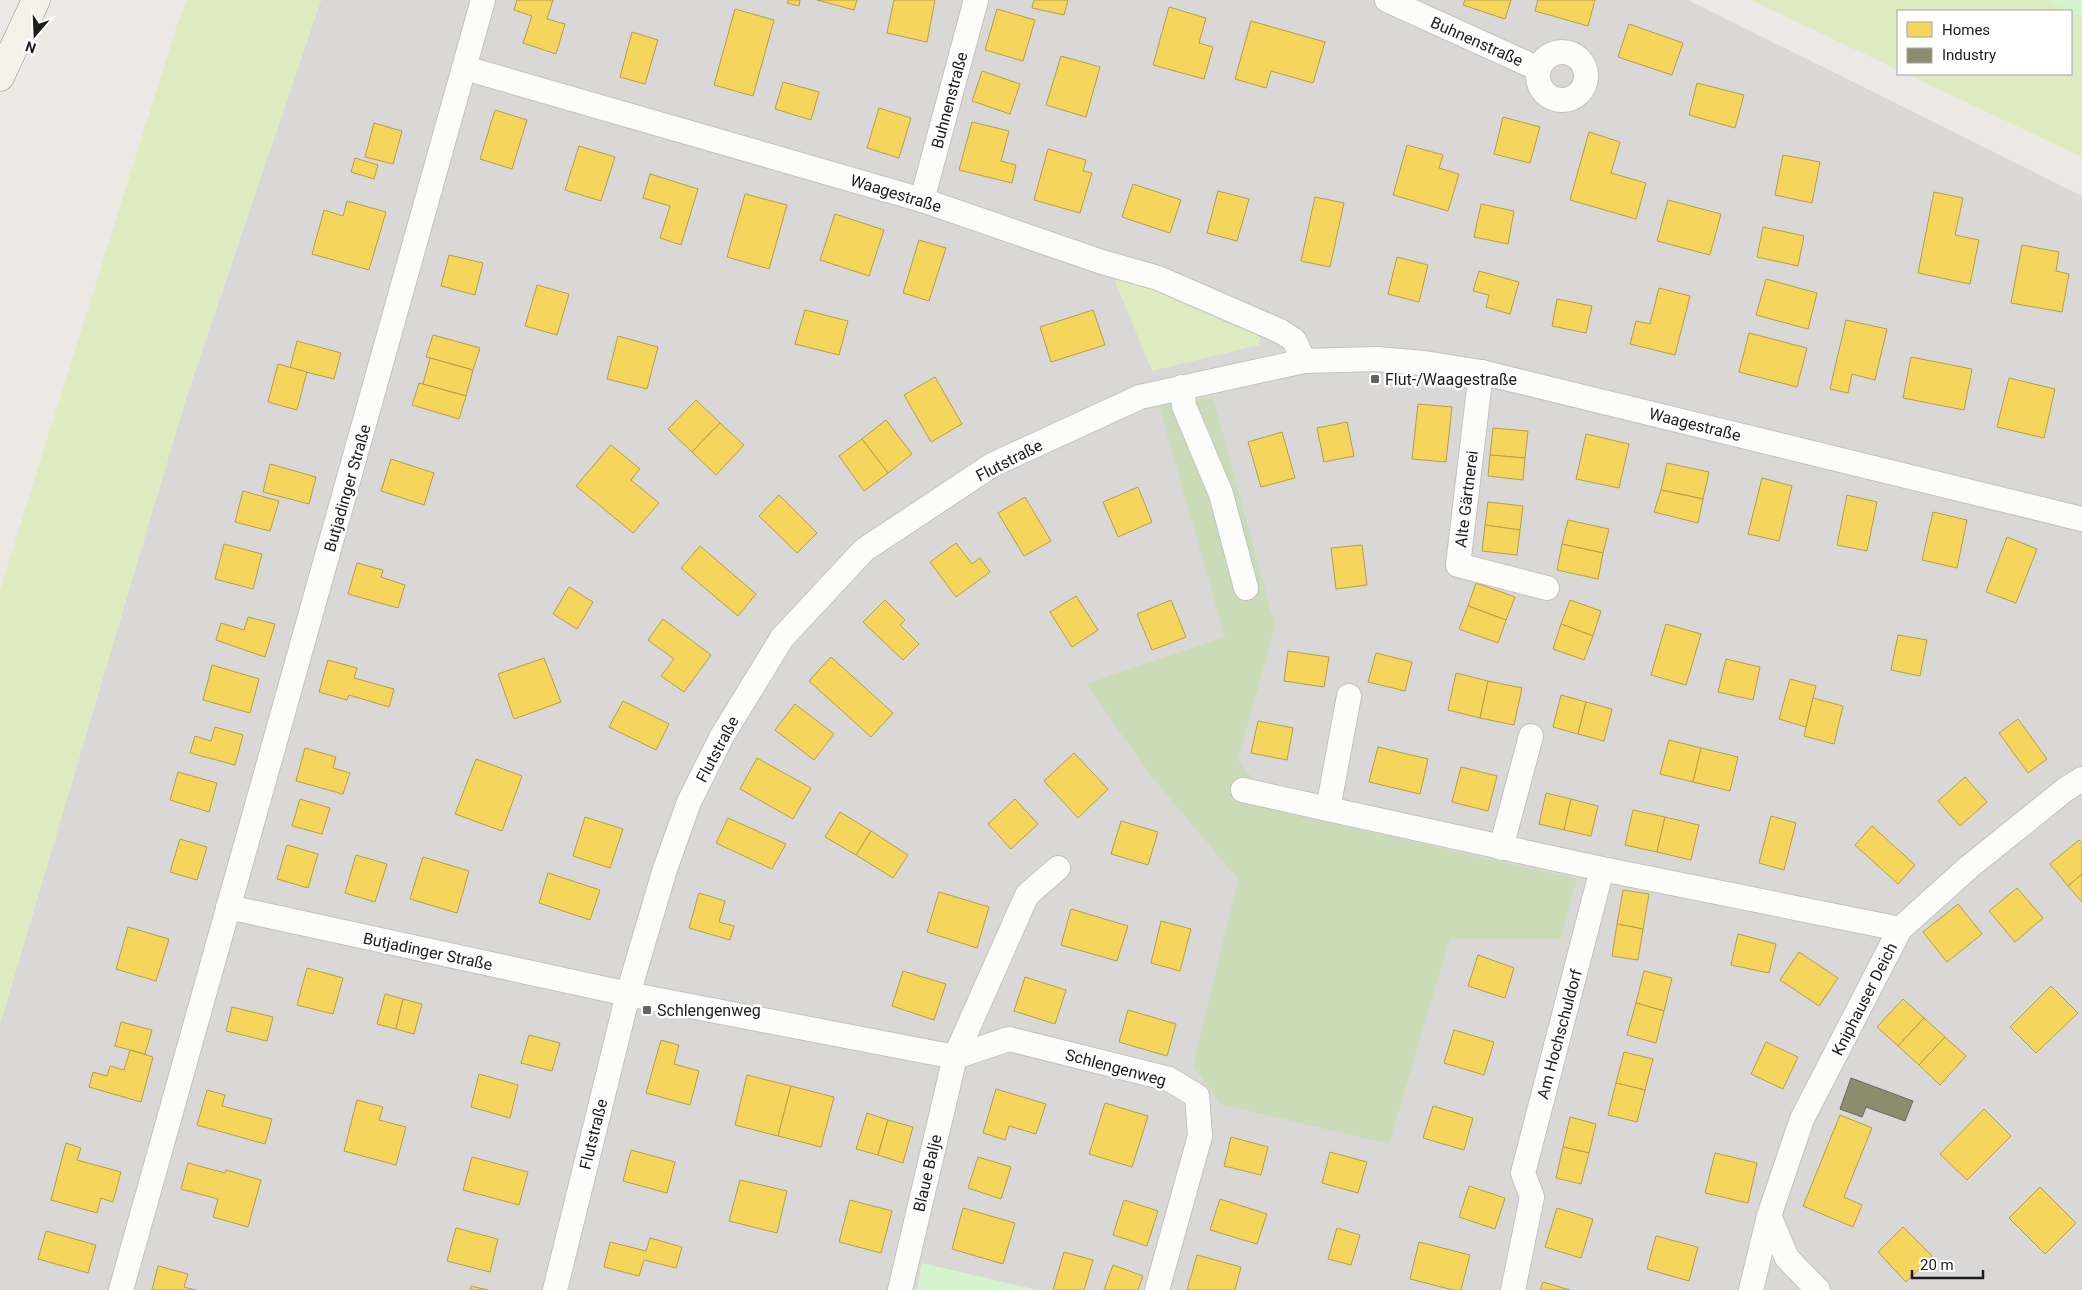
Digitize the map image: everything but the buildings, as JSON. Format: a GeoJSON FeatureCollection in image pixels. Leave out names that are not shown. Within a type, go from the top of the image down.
{"type":"FeatureCollection","features":[{"type":"Feature","properties":{"kind":"main road"},"geometry":{"type":"LineString","coordinates":[[0,77],[36,0]]}},
{"type":"Feature","properties":{"kind":"street"},"geometry":{"type":"LineString","coordinates":[[465,68],[483,0]]}},
{"type":"Feature","properties":{"kind":"street","name":"Buhnenstraße"},"geometry":{"type":"LineString","coordinates":[[922,200],[976,0]]}},
{"type":"Feature","properties":{"kind":"street","name":"Buhnenstraße"},"geometry":{"type":"LineString","coordinates":[[1387,0],[1539,69]]}},
{"type":"Feature","properties":{"kind":"street","name":"Waagestraße"},"geometry":{"type":"LineString","coordinates":[[465,68],[922,200],[1102,262],[1158,278],[1280,331],[1294,340],[1304,361]]}},
{"type":"Feature","properties":{"kind":"street","name":"Butjadinger Straße"},"geometry":{"type":"LineString","coordinates":[[121,1290],[465,68]]}},
{"type":"Feature","properties":{"kind":"street","name":"Waagestraße"},"geometry":{"type":"LineString","coordinates":[[1140,397],[1304,361],[1377,360],[1424,363],[1481,372],[2082,518]]}},
{"type":"Feature","properties":{"kind":"street","name":"Alte Gärtnerei"},"geometry":{"type":"LineString","coordinates":[[1481,372],[1458,565],[1547,588]]}},
{"type":"Feature","properties":{"kind":"street"},"geometry":{"type":"LineString","coordinates":[[1182,387],[1184,406],[1221,494],[1246,588]]}},
{"type":"Feature","properties":{"kind":"street","name":"Flutstraße"},"geometry":{"type":"LineString","coordinates":[[555,1290],[628,994],[665,869],[689,802],[722,736],[782,638],[864,550],[992,465],[1140,397]]}},
{"type":"Feature","properties":{"kind":"street"},"geometry":{"type":"LineString","coordinates":[[1328,809],[1349,696]]}},
{"type":"Feature","properties":{"kind":"street"},"geometry":{"type":"LineString","coordinates":[[1501,848],[1531,736]]}},
{"type":"Feature","properties":{"kind":"street","name":"Kniphauser Deich"},"geometry":{"type":"LineString","coordinates":[[1750,1290],[1769,1216],[1802,1119],[1900,929],[1969,867],[2066,789],[2082,779]]}},
{"type":"Feature","properties":{"kind":"street"},"geometry":{"type":"LineString","coordinates":[[1243,790],[1602,870],[1900,929]]}},
{"type":"Feature","properties":{"kind":"street"},"geometry":{"type":"LineString","coordinates":[[955,1057],[1027,895],[1058,868]]}},
{"type":"Feature","properties":{"kind":"street","name":"Am Hochschuldorf"},"geometry":{"type":"LineString","coordinates":[[1512,1290],[1532,1197],[1522,1173],[1602,870]]}},
{"type":"Feature","properties":{"kind":"street","name":"Butjadinger Straße"},"geometry":{"type":"LineString","coordinates":[[228,907],[628,994]]}},
{"type":"Feature","properties":{"kind":"street","name":"Schlengenweg"},"geometry":{"type":"LineString","coordinates":[[628,994],[955,1057],[1009,1039],[1169,1079],[1197,1096],[1200,1136],[1157,1290]]}},
{"type":"Feature","properties":{"kind":"street","name":"Blaue Balje"},"geometry":{"type":"LineString","coordinates":[[900,1290],[955,1057]]}},
{"type":"Feature","properties":{"kind":"street"},"geometry":{"type":"LineString","coordinates":[[1769,1216],[1787,1258],[1818,1290]]}},
{"type":"Feature","properties":{"kind":"shaded area"},"geometry":{"type":"Polygon","coordinates":[[[321,0],[1688,0],[2082,196],[2082,1290],[0,1290],[0,1024],[187,395],[321,0]]]}},
{"type":"Feature","properties":{"kind":"green space"},"geometry":{"type":"Polygon","coordinates":[[[188,0],[321,0],[187,395],[0,1024],[0,590],[178,22],[188,0]]]}},
{"type":"Feature","properties":{"kind":"green space"},"geometry":{"type":"Polygon","coordinates":[[[1751,0],[2046,0],[2068,10],[1897,10],[1897,70],[1751,0]]]}},
{"type":"Feature","properties":{"kind":"green space"},"geometry":{"type":"Polygon","coordinates":[[[2046,0],[2082,0],[2082,17],[2072,12],[2072,10],[2067,10],[2046,0]]]}},
{"type":"Feature","properties":{"kind":"green space"},"geometry":{"type":"Polygon","coordinates":[[[2072,12],[2082,17],[2082,157],[1909,75],[2072,75],[2072,12]]]}},
{"type":"Feature","properties":{"kind":"green space"},"geometry":{"type":"Polygon","coordinates":[[[1111,271],[1263,328],[1259,345],[1152,371],[1111,271]]]}},
{"type":"Feature","properties":{"kind":"green space"},"geometry":{"type":"Polygon","coordinates":[[[1213,397],[1275,626],[1238,760],[1278,811],[1577,879],[1561,939],[1450,939],[1389,1144],[1221,1104],[1193,1066],[1238,879],[1151,776],[1086,684],[1225,637],[1159,406],[1213,397]]]}},
{"type":"Feature","properties":{"kind":"green space"},"geometry":{"type":"Polygon","coordinates":[[[922,1263],[1037,1290],[917,1290],[922,1263]]]}},
{"type":"Feature","properties":{"kind":"place","name":"Flut-/Waagestraße"},"geometry":{"type":"Point","coordinates":[1375,379]}},
{"type":"Feature","properties":{"kind":"place","name":"Schlengenweg"},"geometry":{"type":"Point","coordinates":[647,1010]}}]}
